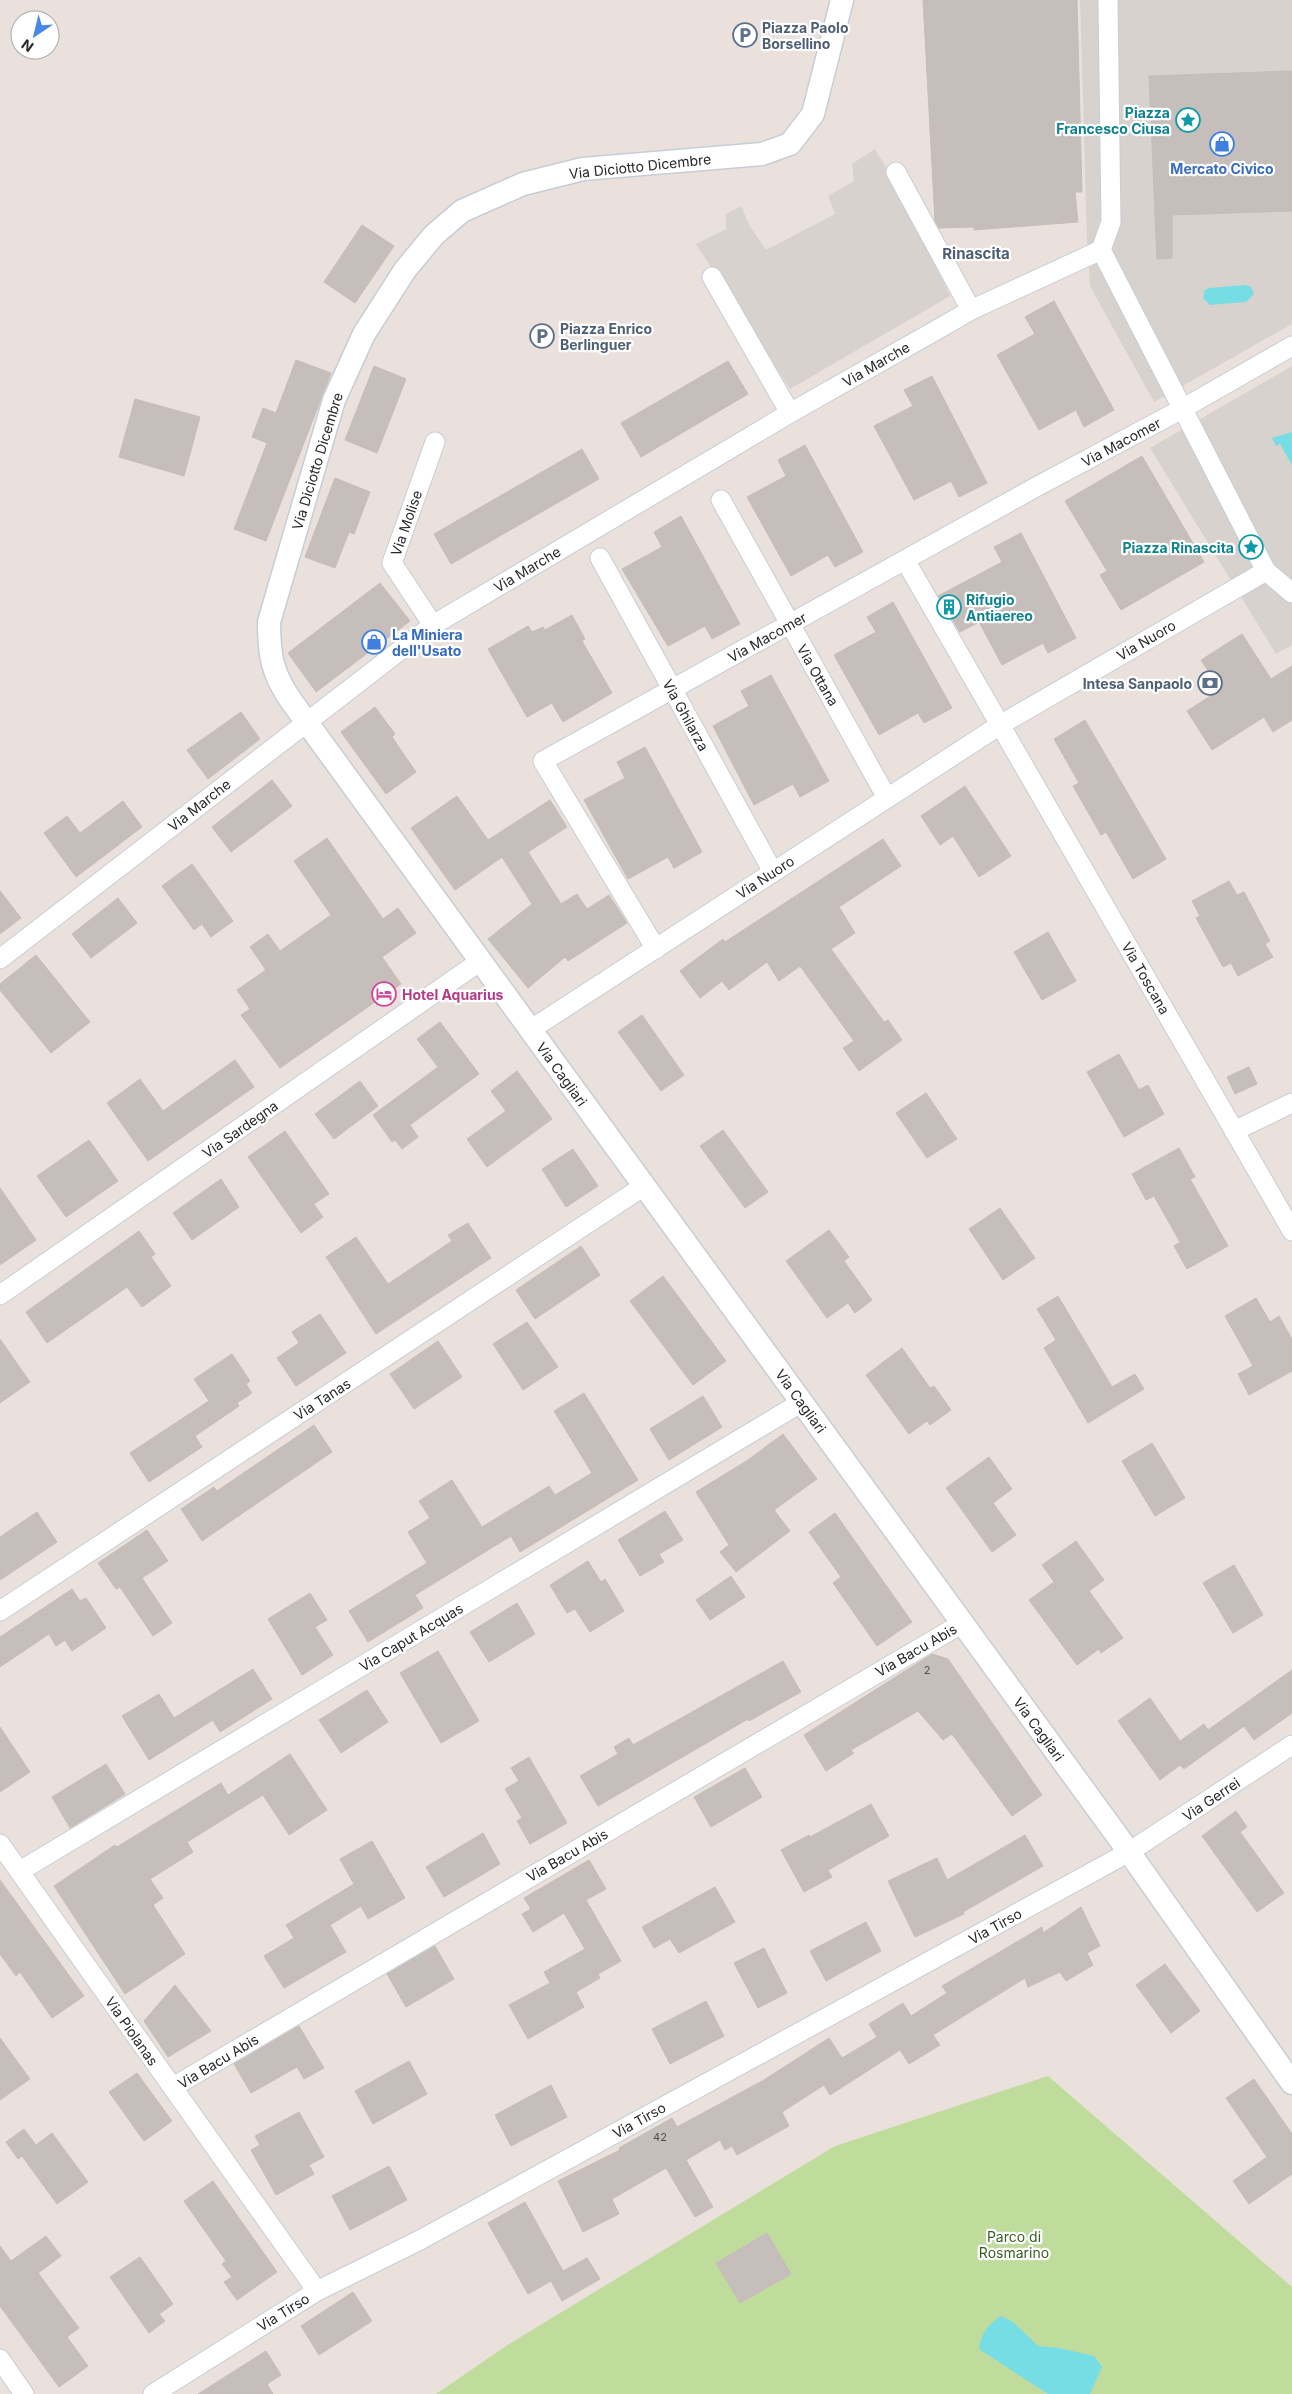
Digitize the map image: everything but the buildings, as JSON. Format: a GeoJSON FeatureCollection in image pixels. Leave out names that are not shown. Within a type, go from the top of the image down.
{"type":"FeatureCollection","features":[{"type":"Feature","properties":{"kind":"street","name":"Via Diciotto Dicembre"},"geometry":{"type":"LineString","coordinates":[[306,722],[280,686],[270,657],[269,622],[334,400],[364,334],[405,270],[434,235],[462,212],[523,184],[583,169],[762,154],[790,144],[813,114],[842,0]]}},
{"type":"Feature","properties":{"kind":"street"},"geometry":{"type":"LineString","coordinates":[[1108,0],[1111,222],[1100,250],[1266,571],[1292,593]]}},
{"type":"Feature","properties":{"kind":"street"},"geometry":{"type":"LineString","coordinates":[[896,172],[971,310]]}},
{"type":"Feature","properties":{"kind":"street","name":"Via Marche"},"geometry":{"type":"LineString","coordinates":[[0,959],[433,625],[790,414],[971,310],[1100,250]]}},
{"type":"Feature","properties":{"kind":"street"},"geometry":{"type":"LineString","coordinates":[[712,277],[790,414]]}},
{"type":"Feature","properties":{"kind":"street"},"geometry":{"type":"LineString","coordinates":[[1182,410],[1292,346]]}},
{"type":"Feature","properties":{"kind":"street","name":"Via Macomer"},"geometry":{"type":"LineString","coordinates":[[656,949],[543,761],[905,560],[1182,410]]}},
{"type":"Feature","properties":{"kind":"street","name":"Via Molise"},"geometry":{"type":"LineString","coordinates":[[433,625],[392,563],[435,442]]}},
{"type":"Feature","properties":{"kind":"street","name":"Via Ottana"},"geometry":{"type":"LineString","coordinates":[[721,500],[887,798]]}},
{"type":"Feature","properties":{"kind":"street","name":"Via Ghilarza"},"geometry":{"type":"LineString","coordinates":[[600,558],[773,872]]}},
{"type":"Feature","properties":{"kind":"street"},"geometry":{"type":"LineString","coordinates":[[905,560],[1000,725]]}},
{"type":"Feature","properties":{"kind":"street","name":"Via Nuoro"},"geometry":{"type":"LineString","coordinates":[[530,1030],[1000,725],[1266,571]]}},
{"type":"Feature","properties":{"kind":"street","name":"Via Cagliari"},"geometry":{"type":"LineString","coordinates":[[306,722],[1129,1852],[1292,2083]]}},
{"type":"Feature","properties":{"kind":"street","name":"Via Toscana"},"geometry":{"type":"LineString","coordinates":[[1000,725],[1292,1231]]}},
{"type":"Feature","properties":{"kind":"street","name":"Via Sardegna"},"geometry":{"type":"LineString","coordinates":[[0,1295],[480,962]]}},
{"type":"Feature","properties":{"kind":"street"},"geometry":{"type":"LineString","coordinates":[[1234,1131],[1292,1103]]}},
{"type":"Feature","properties":{"kind":"street","name":"Via Tanas"},"geometry":{"type":"LineString","coordinates":[[0,1611],[644,1186]]}},
{"type":"Feature","properties":{"kind":"street","name":"Via Caput Acquas"},"geometry":{"type":"LineString","coordinates":[[20,1871],[802,1402]]}},
{"type":"Feature","properties":{"kind":"street","name":"Via Bacu Abis"},"geometry":{"type":"LineString","coordinates":[[172,2087],[962,1624]]}},
{"type":"Feature","properties":{"kind":"street","name":"Via Gerrei"},"geometry":{"type":"LineString","coordinates":[[1129,1852],[1292,1744]]}},
{"type":"Feature","properties":{"kind":"street","name":"Via Piolanas"},"geometry":{"type":"LineString","coordinates":[[0,1844],[317,2291]]}},
{"type":"Feature","properties":{"kind":"street","name":"Via Tirso"},"geometry":{"type":"LineString","coordinates":[[153,2394],[317,2291],[420,2240],[1129,1852]]}},
{"type":"Feature","properties":{"kind":"street"},"geometry":{"type":"LineString","coordinates":[[0,2359],[24,2394]]}},
{"type":"Feature","properties":{"kind":"green space","name":"Parco di Rosmarino"},"geometry":{"type":"Polygon","coordinates":[[[1048,2076],[1292,2287],[1292,2394],[436,2394],[509,2344],[835,2146],[1048,2076]]]}},
{"type":"Feature","properties":{"kind":"shaded area","name":"Piazza Francesco Ciusa"},"geometry":{"type":"Polygon","coordinates":[[[1080,0],[1292,0],[1292,324],[1154,402],[1090,286],[1080,0]]]}},
{"type":"Feature","properties":{"kind":"shaded area"},"geometry":{"type":"Polygon","coordinates":[[[875,149],[893,179],[950,296],[790,389],[696,244],[726,229],[726,214],[741,206],[750,226],[766,250],[835,214],[828,196],[854,181],[852,164],[875,149]]]}},
{"type":"Feature","properties":{"kind":"shaded area","name":"Piazza Rinascita"},"geometry":{"type":"Polygon","coordinates":[[[1292,366],[1292,645],[1276,654],[1150,448],[1292,366]]]}},
{"type":"Feature","properties":{"kind":"water"},"geometry":{"type":"Polygon","coordinates":[[[1245,285],[1251,287],[1254,294],[1246,302],[1210,305],[1203,298],[1205,290],[1209,288],[1245,285]]]}},
{"type":"Feature","properties":{"kind":"water"},"geometry":{"type":"Polygon","coordinates":[[[1292,432],[1292,465],[1280,444],[1276,446],[1272,438],[1292,432]]]}},
{"type":"Feature","properties":{"kind":"water"},"geometry":{"type":"Polygon","coordinates":[[[1001,2316],[1013,2322],[1038,2346],[1059,2348],[1094,2356],[1102,2367],[1090,2394],[1048,2394],[979,2349],[986,2330],[1001,2316]]]}},
{"type":"Feature","properties":{"kind":"place","name":"Piazza Paolo Borsellino"},"geometry":{"type":"Point","coordinates":[745,35]}},
{"type":"Feature","properties":{"kind":"place","name":"Piazza Francesco Ciusa"},"geometry":{"type":"Point","coordinates":[1188,120]}},
{"type":"Feature","properties":{"kind":"place","name":"Mercato Civico"},"geometry":{"type":"Point","coordinates":[1222,144]}},
{"type":"Feature","properties":{"kind":"place","name":"Piazza Enrico Berlinguer"},"geometry":{"type":"Point","coordinates":[542,336]}},
{"type":"Feature","properties":{"kind":"place","name":"Piazza Rinascita"},"geometry":{"type":"Point","coordinates":[1251,547]}},
{"type":"Feature","properties":{"kind":"place","name":"Rifugio Antiaereo"},"geometry":{"type":"Point","coordinates":[949,607]}},
{"type":"Feature","properties":{"kind":"place","name":"La Miniera dell'Usato"},"geometry":{"type":"Point","coordinates":[374,642]}},
{"type":"Feature","properties":{"kind":"place","name":"Intesa Sanpaolo"},"geometry":{"type":"Point","coordinates":[1210,683]}},
{"type":"Feature","properties":{"kind":"place","name":"Hotel Aquarius"},"geometry":{"type":"Point","coordinates":[384,994]}},
{"type":"Feature","properties":{"kind":"district","name":"Rinascita"},"geometry":{"type":"Point","coordinates":[976,253]}}]}
